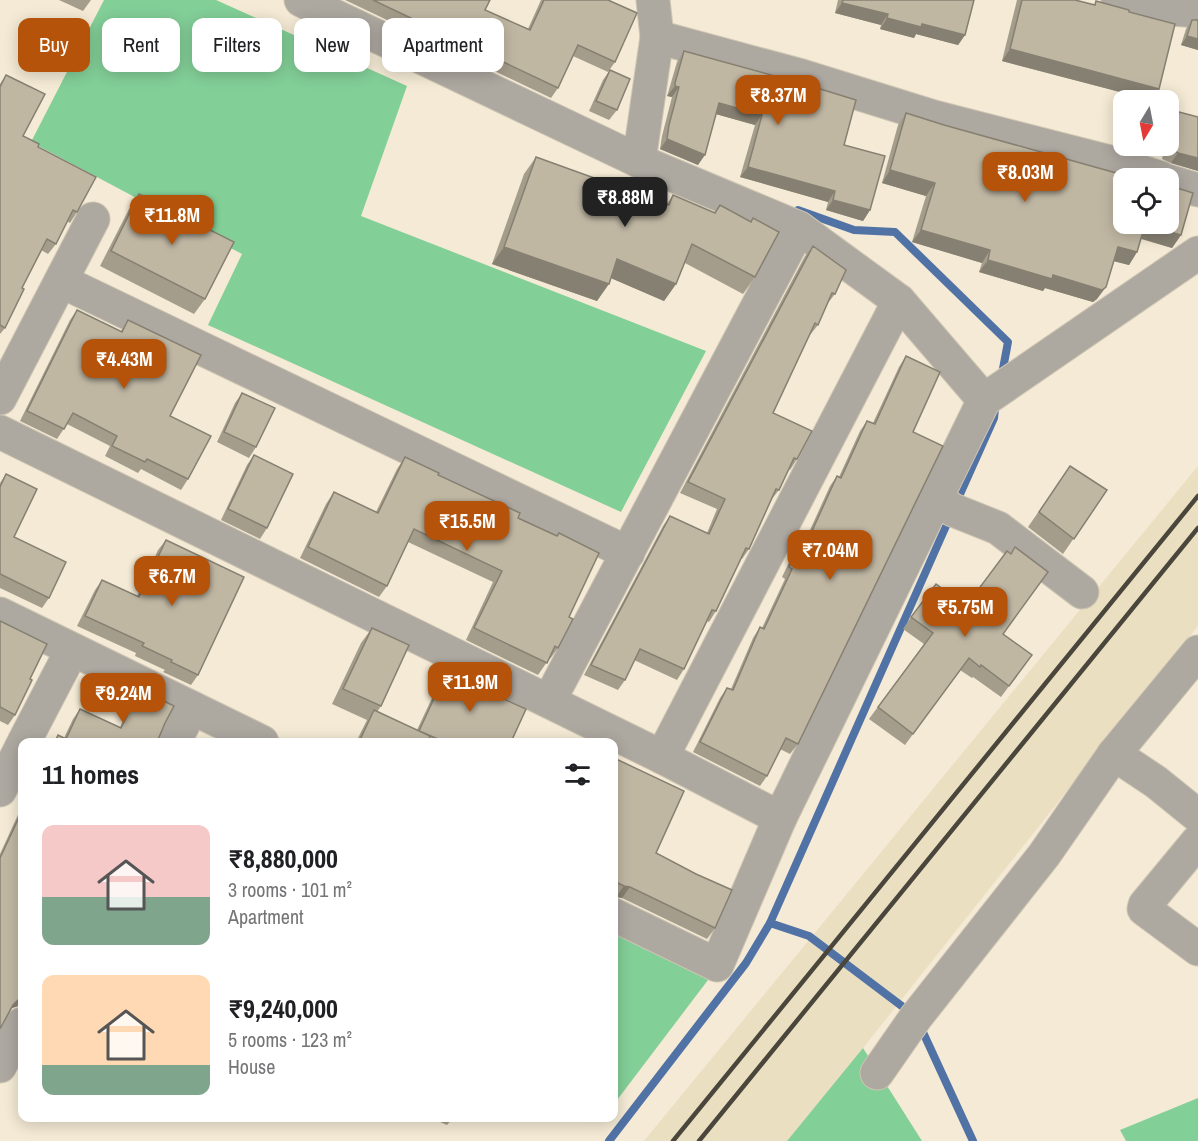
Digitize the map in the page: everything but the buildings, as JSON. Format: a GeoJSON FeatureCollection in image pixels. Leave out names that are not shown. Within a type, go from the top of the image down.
{"type":"FeatureCollection","features":[{"type":"Feature","properties":{"kind":"street"},"geometry":{"type":"LineString","coordinates":[[301,0],[639,161],[800,228],[899,300],[994,394]]}},
{"type":"Feature","properties":{"kind":"street"},"geometry":{"type":"LineString","coordinates":[[639,161],[657,37],[653,0]]}},
{"type":"Feature","properties":{"kind":"street"},"geometry":{"type":"LineString","coordinates":[[1118,0],[1144,7],[1198,11]]}},
{"type":"Feature","properties":{"kind":"street"},"geometry":{"type":"LineString","coordinates":[[657,37],[802,76],[934,117],[1129,168]]}},
{"type":"Feature","properties":{"kind":"street"},"geometry":{"type":"LineString","coordinates":[[1179,184],[1198,190]]}},
{"type":"Feature","properties":{"kind":"street"},"geometry":{"type":"LineString","coordinates":[[0,398],[93,219]]}},
{"type":"Feature","properties":{"kind":"street"},"geometry":{"type":"LineString","coordinates":[[549,701],[800,228]]}},
{"type":"Feature","properties":{"kind":"street"},"geometry":{"type":"LineString","coordinates":[[618,917],[717,965],[780,818],[936,499],[994,394],[1198,253]]}},
{"type":"Feature","properties":{"kind":"street"},"geometry":{"type":"LineString","coordinates":[[61,281],[628,553]]}},
{"type":"Feature","properties":{"kind":"street"},"geometry":{"type":"LineString","coordinates":[[662,757],[899,300]]}},
{"type":"Feature","properties":{"kind":"street"},"geometry":{"type":"LineString","coordinates":[[0,432],[549,701],[780,818]]}},
{"type":"Feature","properties":{"kind":"street"},"geometry":{"type":"LineString","coordinates":[[936,499],[953,510],[998,528],[1082,592]]}},
{"type":"Feature","properties":{"kind":"street"},"geometry":{"type":"LineString","coordinates":[[0,614],[254,738]]}},
{"type":"Feature","properties":{"kind":"street"},"geometry":{"type":"LineString","coordinates":[[26,738],[72,650]]}},
{"type":"Feature","properties":{"kind":"street"},"geometry":{"type":"LineString","coordinates":[[877,1073],[916,1017],[1044,855],[1114,754],[1198,652]]}},
{"type":"Feature","properties":{"kind":"street"},"geometry":{"type":"LineString","coordinates":[[176,738],[192,708]]}},
{"type":"Feature","properties":{"kind":"street"},"geometry":{"type":"LineString","coordinates":[[0,789],[18,754]]}},
{"type":"Feature","properties":{"kind":"street"},"geometry":{"type":"LineString","coordinates":[[1114,754],[1156,782],[1198,816]]}},
{"type":"Feature","properties":{"kind":"street"},"geometry":{"type":"LineString","coordinates":[[1198,841],[1144,909],[1198,949]]}},
{"type":"Feature","properties":{"kind":"street"},"geometry":{"type":"LineString","coordinates":[[0,1066],[18,1032]]}},
{"type":"Feature","properties":{"kind":"shaded area"},"geometry":{"type":"Polygon","coordinates":[[[1198,466],[1198,626],[787,1141],[644,1141],[1198,466]]]}},
{"type":"Feature","properties":{"kind":"green space"},"geometry":{"type":"Polygon","coordinates":[[[104,0],[216,0],[256,18],[192,18],[192,72],[282,72],[282,30],[294,35],[294,72],[370,72],[370,69],[407,86],[361,216],[706,351],[621,512],[208,325],[242,254],[31,142],[67,72],[90,72],[90,27],[104,0]]]}},
{"type":"Feature","properties":{"kind":"green space"},"geometry":{"type":"Polygon","coordinates":[[[618,929],[711,976],[618,1099],[618,929]]]}},
{"type":"Feature","properties":{"kind":"green space"},"geometry":{"type":"Polygon","coordinates":[[[863,1048],[922,1141],[787,1141],[863,1048]]]}},
{"type":"Feature","properties":{"kind":"green space"},"geometry":{"type":"Polygon","coordinates":[[[1198,1098],[1198,1141],[1126,1141],[1120,1130],[1198,1098]]]}},
{"type":"Feature","properties":{"kind":"waterway"},"geometry":{"type":"LineString","coordinates":[[798,210],[854,230],[895,232],[1008,342],[1002,374]]}},
{"type":"Feature","properties":{"kind":"waterway"},"geometry":{"type":"LineString","coordinates":[[956,503],[994,418],[995,409]]}},
{"type":"Feature","properties":{"kind":"waterway"},"geometry":{"type":"LineString","coordinates":[[609,1141],[746,963],[770,923],[950,517]]}},
{"type":"Feature","properties":{"kind":"waterway"},"geometry":{"type":"LineString","coordinates":[[770,923],[809,936],[911,1013]]}},
{"type":"Feature","properties":{"kind":"waterway"},"geometry":{"type":"LineString","coordinates":[[921,1028],[973,1141]]}},
{"type":"Feature","properties":{"kind":"railway"},"geometry":{"type":"LineString","coordinates":[[673,1141],[1198,496]]}},
{"type":"Feature","properties":{"kind":"railway"},"geometry":{"type":"LineString","coordinates":[[699,1141],[1198,528]]}}]}
